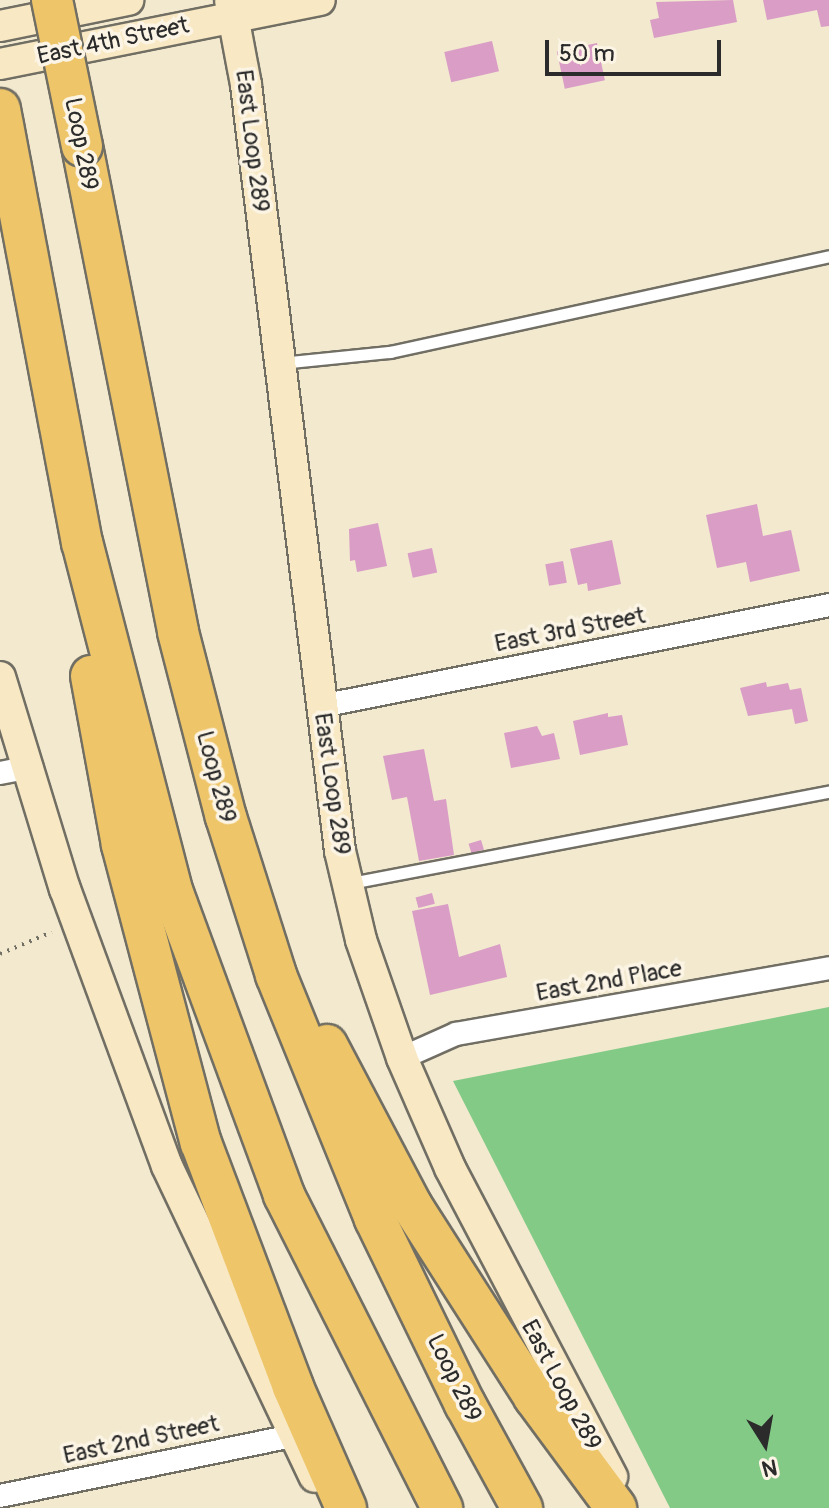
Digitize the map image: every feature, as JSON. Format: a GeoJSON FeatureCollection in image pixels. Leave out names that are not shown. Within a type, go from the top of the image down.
{"type":"FeatureCollection","features":[{"type":"Feature","properties":{"kind":"highway","name":"Loop 289"},"geometry":{"type":"LineString","coordinates":[[52,0],[178,632],[226,817],[276,975],[321,1094],[375,1219],[522,1508]]}},
{"type":"Feature","properties":{"kind":"highway"},"geometry":{"type":"LineString","coordinates":[[0,109],[82,542],[173,893],[221,1032],[284,1195],[442,1508]]}},
{"type":"Feature","properties":{"kind":"highway"},"geometry":{"type":"LineString","coordinates":[[62,438],[82,627],[122,845],[163,1010],[201,1143],[245,1263],[346,1508]]}},
{"type":"Feature","properties":{"kind":"highway"},"geometry":{"type":"LineString","coordinates":[[178,632],[233,809],[297,982],[374,1139],[534,1397],[616,1508]]}},
{"type":"Feature","properties":{"kind":"main road","name":"East 4th Street"},"geometry":{"type":"LineString","coordinates":[[0,26],[128,0]]}},
{"type":"Feature","properties":{"kind":"main road","name":"East 4th Street"},"geometry":{"type":"LineString","coordinates":[[0,64],[232,8],[320,0]]}},
{"type":"Feature","properties":{"kind":"main road","name":"East Loop 289"},"geometry":{"type":"LineString","coordinates":[[232,8],[321,706],[347,884],[361,940],[402,1058],[521,1308],[605,1466],[633,1508]]}},
{"type":"Feature","properties":{"kind":"main road"},"geometry":{"type":"LineString","coordinates":[[0,677],[31,767],[74,914],[167,1166],[292,1436],[333,1508]]}},
{"type":"Feature","properties":{"kind":"street","name":"East 3rd Street"},"geometry":{"type":"LineString","coordinates":[[321,706],[829,605]]}},
{"type":"Feature","properties":{"kind":"street"},"geometry":{"type":"LineString","coordinates":[[0,773],[31,767]]}},
{"type":"Feature","properties":{"kind":"street","name":"East 2nd Place"},"geometry":{"type":"LineString","coordinates":[[402,1058],[456,1034],[829,968]]}},
{"type":"Feature","properties":{"kind":"street","name":"East 2nd Street"},"geometry":{"type":"LineString","coordinates":[[0,1496],[292,1436]]}},
{"type":"Feature","properties":{"kind":"lane"},"geometry":{"type":"LineString","coordinates":[[279,364],[390,352],[829,256]]}},
{"type":"Feature","properties":{"kind":"lane"},"geometry":{"type":"LineString","coordinates":[[347,884],[829,792]]}},
{"type":"Feature","properties":{"kind":"path"},"geometry":{"type":"LineString","coordinates":[[0,954],[46,938],[74,914]]}},
{"type":"Feature","properties":{"kind":"green space"},"geometry":{"type":"Polygon","coordinates":[[[829,1007],[829,1508],[670,1508],[453,1081],[829,1007]]]}},
{"type":"Feature","properties":{"kind":"building"},"geometry":{"type":"Polygon","coordinates":[[[733,0],[737,22],[654,38],[650,20],[659,18],[656,2],[733,0]]]}},
{"type":"Feature","properties":{"kind":"building"},"geometry":{"type":"Polygon","coordinates":[[[763,0],[829,0],[829,26],[821,27],[817,10],[767,20],[763,0]]]}},
{"type":"Feature","properties":{"kind":"building"},"geometry":{"type":"Polygon","coordinates":[[[492,41],[499,71],[451,82],[444,52],[492,41]]]}},
{"type":"Feature","properties":{"kind":"building"},"geometry":{"type":"Polygon","coordinates":[[[597,43],[605,80],[565,89],[557,52],[597,43]]]}},
{"type":"Feature","properties":{"kind":"building"},"geometry":{"type":"Polygon","coordinates":[[[757,504],[763,536],[791,530],[800,571],[750,582],[746,562],[717,568],[706,515],[757,504]]]}},
{"type":"Feature","properties":{"kind":"building"},"geometry":{"type":"Polygon","coordinates":[[[378,523],[387,566],[357,572],[355,560],[350,561],[349,529],[378,523]]]}},
{"type":"Feature","properties":{"kind":"building"},"geometry":{"type":"Polygon","coordinates":[[[612,540],[621,584],[588,591],[587,583],[578,585],[570,549],[612,540]]]}},
{"type":"Feature","properties":{"kind":"building"},"geometry":{"type":"Polygon","coordinates":[[[432,548],[437,572],[413,578],[408,553],[432,548]]]}},
{"type":"Feature","properties":{"kind":"building"},"geometry":{"type":"Polygon","coordinates":[[[563,561],[567,583],[549,586],[545,564],[563,561]]]}},
{"type":"Feature","properties":{"kind":"building"},"geometry":{"type":"Polygon","coordinates":[[[766,682],[767,687],[788,683],[790,690],[801,688],[808,721],[795,724],[792,709],[748,716],[740,688],[766,682]]]}},
{"type":"Feature","properties":{"kind":"building"},"geometry":{"type":"Polygon","coordinates":[[[608,713],[608,717],[622,715],[628,745],[580,755],[573,721],[608,713]]]}},
{"type":"Feature","properties":{"kind":"building"},"geometry":{"type":"Polygon","coordinates":[[[537,726],[542,736],[554,733],[560,759],[511,768],[504,733],[537,726]]]}},
{"type":"Feature","properties":{"kind":"building"},"geometry":{"type":"Polygon","coordinates":[[[424,749],[434,801],[446,799],[454,855],[419,861],[407,797],[392,800],[383,756],[424,749]]]}},
{"type":"Feature","properties":{"kind":"building"},"geometry":{"type":"Polygon","coordinates":[[[481,840],[484,850],[471,853],[469,844],[481,840]]]}},
{"type":"Feature","properties":{"kind":"building"},"geometry":{"type":"Polygon","coordinates":[[[432,893],[435,904],[418,908],[416,897],[432,893]]]}},
{"type":"Feature","properties":{"kind":"building"},"geometry":{"type":"Polygon","coordinates":[[[448,904],[459,957],[500,944],[507,977],[430,995],[412,911],[448,904]]]}}]}
